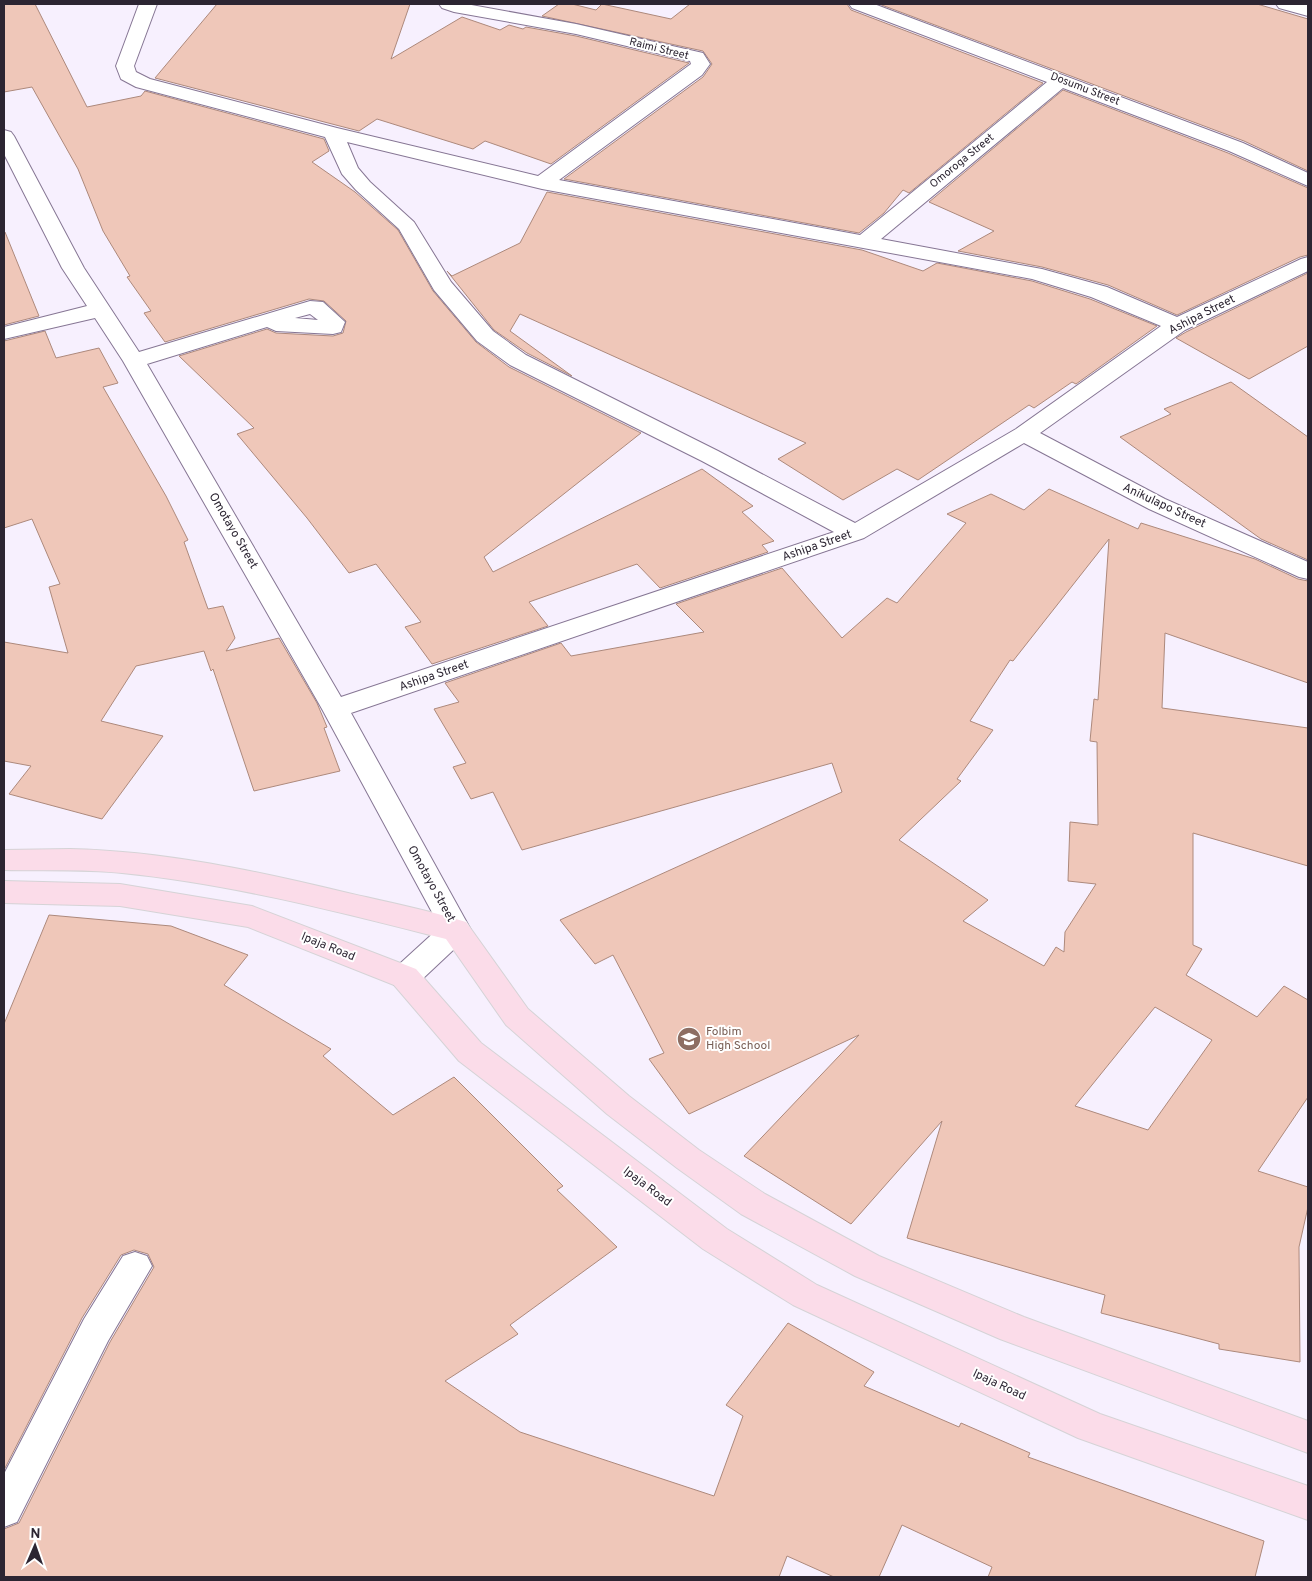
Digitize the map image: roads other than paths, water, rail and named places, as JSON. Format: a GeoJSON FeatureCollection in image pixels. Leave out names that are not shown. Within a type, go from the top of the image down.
{"type":"FeatureCollection","features":[{"type":"Feature","properties":{"kind":"main road"},"geometry":{"type":"LineString","coordinates":[[4,860],[135,863],[188,871],[274,885],[456,930],[517,1017],[618,1104],[688,1158],[753,1204],[867,1266],[1012,1328],[1308,1437]]}},
{"type":"Feature","properties":{"kind":"main road","name":"Ipaja Road"},"geometry":{"type":"LineString","coordinates":[[4,892],[120,895],[252,917],[405,978],[470,1052],[715,1239],[805,1295],[1091,1427],[1308,1502]]}},
{"type":"Feature","properties":{"kind":"street"},"geometry":{"type":"LineString","coordinates":[[148,4],[125,66],[128,76],[143,83],[333,133],[542,183],[1035,272],[1099,292],[1177,325]]}},
{"type":"Feature","properties":{"kind":"street","name":"Raimi Street"},"geometry":{"type":"LineString","coordinates":[[448,4],[454,7],[576,29],[696,58],[701,64],[695,71],[542,183]]}},
{"type":"Feature","properties":{"kind":"street","name":"Dosumu Street"},"geometry":{"type":"LineString","coordinates":[[858,4],[1236,147],[1308,180]]}},
{"type":"Feature","properties":{"kind":"street"},"geometry":{"type":"LineString","coordinates":[[1285,4],[1308,12]]}},
{"type":"Feature","properties":{"kind":"street","name":"Omoroga Street"},"geometry":{"type":"LineString","coordinates":[[864,242],[1061,80]]}},
{"type":"Feature","properties":{"kind":"street"},"geometry":{"type":"LineString","coordinates":[[333,133],[349,170],[363,186],[408,226],[442,285],[484,336],[518,360],[710,456],[855,533]]}},
{"type":"Feature","properties":{"kind":"street","name":"Omotayo Street"},"geometry":{"type":"LineString","coordinates":[[4,136],[73,268],[134,361],[336,709],[456,930]]}},
{"type":"Feature","properties":{"kind":"street","name":"Ashipa Street"},"geometry":{"type":"LineString","coordinates":[[336,709],[855,533],[1024,434],[1177,325],[1308,263]]}},
{"type":"Feature","properties":{"kind":"street"},"geometry":{"type":"LineString","coordinates":[[134,361],[310,307],[315,307],[334,322],[333,326],[276,324]]}},
{"type":"Feature","properties":{"kind":"street"},"geometry":{"type":"LineString","coordinates":[[4,333],[99,310]]}},
{"type":"Feature","properties":{"kind":"street","name":"Anikulapo Street"},"geometry":{"type":"LineString","coordinates":[[1024,434],[1157,504],[1308,571]]}},
{"type":"Feature","properties":{"kind":"street"},"geometry":{"type":"LineString","coordinates":[[405,978],[456,930]]}},
{"type":"Feature","properties":{"kind":"street"},"geometry":{"type":"LineString","coordinates":[[4,1510],[96,1330],[135,1266]]}},
{"type":"Feature","properties":{"kind":"place","name":"Folbim High School"},"geometry":{"type":"Point","coordinates":[689,1039]}}]}
